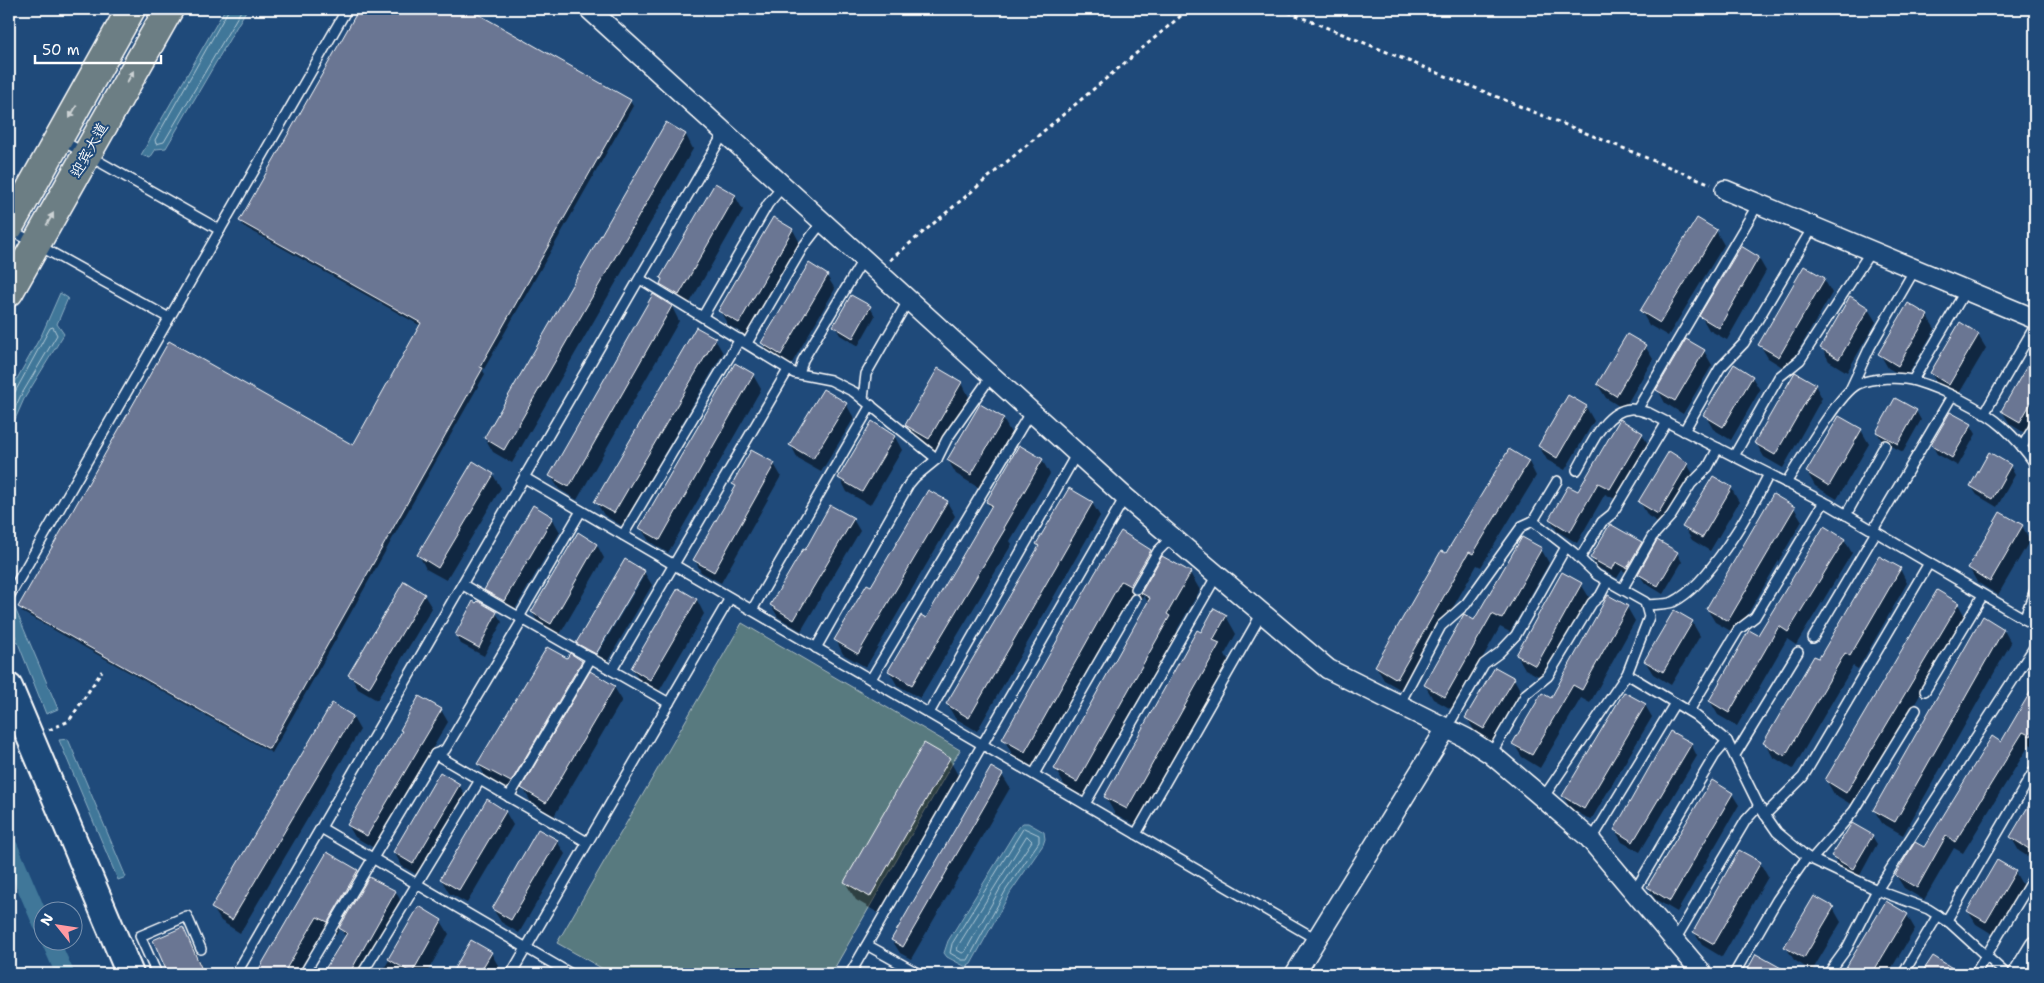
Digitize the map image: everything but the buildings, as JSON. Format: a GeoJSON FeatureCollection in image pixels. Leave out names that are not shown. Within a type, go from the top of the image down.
{"type":"FeatureCollection","features":[{"type":"Feature","properties":{"kind":"highway"},"geometry":{"type":"LineString","coordinates":[[9,228],[130,9]]}},
{"type":"Feature","properties":{"kind":"highway","name":"迎宾大道"},"geometry":{"type":"LineString","coordinates":[[9,292],[169,9]]}},
{"type":"Feature","properties":{"kind":"main road"},"geometry":{"type":"LineString","coordinates":[[9,687],[30,739],[131,953]]}},
{"type":"Feature","properties":{"kind":"street"},"geometry":{"type":"LineString","coordinates":[[589,9],[878,270],[1125,497],[1328,670],[1466,738],[1490,754],[1543,798],[1591,842],[1703,974]]}},
{"type":"Feature","properties":{"kind":"street"},"geometry":{"type":"LineString","coordinates":[[1725,190],[2035,319]]}},
{"type":"Feature","properties":{"kind":"street"},"geometry":{"type":"LineString","coordinates":[[1296,974],[1446,729]]}},
{"type":"Feature","properties":{"kind":"street"},"geometry":{"type":"LineString","coordinates":[[2018,974],[2035,946]]}},
{"type":"Feature","properties":{"kind":"lane"},"geometry":{"type":"LineString","coordinates":[[10,595],[347,9]]}},
{"type":"Feature","properties":{"kind":"lane"},"geometry":{"type":"LineString","coordinates":[[236,974],[725,131]]}},
{"type":"Feature","properties":{"kind":"lane"},"geometry":{"type":"LineString","coordinates":[[59,138],[220,230]]}},
{"type":"Feature","properties":{"kind":"lane"},"geometry":{"type":"LineString","coordinates":[[703,316],[768,204],[784,185]]}},
{"type":"Feature","properties":{"kind":"lane"},"geometry":{"type":"LineString","coordinates":[[1638,410],[1758,204]]}},
{"type":"Feature","properties":{"kind":"lane"},"geometry":{"type":"LineString","coordinates":[[623,535],[803,247],[823,220]]}},
{"type":"Feature","properties":{"kind":"lane"},"geometry":{"type":"LineString","coordinates":[[1684,431],[1720,368],[1744,343],[1813,227]]}},
{"type":"Feature","properties":{"kind":"lane"},"geometry":{"type":"LineString","coordinates":[[9,228],[169,318]]}},
{"type":"Feature","properties":{"kind":"lane"},"geometry":{"type":"LineString","coordinates":[[1734,456],[1779,377],[1800,360],[1871,251]]}},
{"type":"Feature","properties":{"kind":"lane"},"geometry":{"type":"LineString","coordinates":[[799,374],[803,360],[864,258]]}},
{"type":"Feature","properties":{"kind":"lane"},"geometry":{"type":"LineString","coordinates":[[1848,393],[1870,347],[1915,269]]}},
{"type":"Feature","properties":{"kind":"lane"},"geometry":{"type":"LineString","coordinates":[[640,278],[788,370],[830,380],[864,399],[937,460]]}},
{"type":"Feature","properties":{"kind":"lane"},"geometry":{"type":"LineString","coordinates":[[1913,380],[1966,290]]}},
{"type":"Feature","properties":{"kind":"lane"},"geometry":{"type":"LineString","coordinates":[[864,399],[866,374],[909,299]]}},
{"type":"Feature","properties":{"kind":"lane"},"geometry":{"type":"LineString","coordinates":[[1984,414],[2035,326]]}},
{"type":"Feature","properties":{"kind":"lane"},"geometry":{"type":"LineString","coordinates":[[612,670],[788,370]]}},
{"type":"Feature","properties":{"kind":"lane"},"geometry":{"type":"LineString","coordinates":[[816,648],[909,484],[937,460],[947,439],[992,375]]}},
{"type":"Feature","properties":{"kind":"lane"},"geometry":{"type":"LineString","coordinates":[[1786,483],[1842,398],[1857,384],[1878,380],[1913,380],[1952,396],[2002,425],[2035,464]]}},
{"type":"Feature","properties":{"kind":"lane"},"geometry":{"type":"LineString","coordinates":[[1812,638],[1952,396]]}},
{"type":"Feature","properties":{"kind":"lane"},"geometry":{"type":"LineString","coordinates":[[752,610],[871,405]]}},
{"type":"Feature","properties":{"kind":"lane"},"geometry":{"type":"LineString","coordinates":[[1578,470],[1608,419],[1620,411],[1631,408],[1638,410],[1667,422],[1824,502],[2035,625]]}},
{"type":"Feature","properties":{"kind":"lane"},"geometry":{"type":"LineString","coordinates":[[871,679],[1031,411]]}},
{"type":"Feature","properties":{"kind":"lane"},"geometry":{"type":"LineString","coordinates":[[1580,558],[1602,522],[1612,514],[1667,422]]}},
{"type":"Feature","properties":{"kind":"lane"},"geometry":{"type":"LineString","coordinates":[[2022,447],[2035,424]]}},
{"type":"Feature","properties":{"kind":"lane"},"geometry":{"type":"LineString","coordinates":[[1846,515],[1885,445]]}},
{"type":"Feature","properties":{"kind":"lane"},"geometry":{"type":"LineString","coordinates":[[1623,588],[1652,538],[1671,516],[1691,484],[1708,467],[1718,448]]}},
{"type":"Feature","properties":{"kind":"lane"},"geometry":{"type":"LineString","coordinates":[[929,713],[1077,453]]}},
{"type":"Feature","properties":{"kind":"lane"},"geometry":{"type":"LineString","coordinates":[[1646,605],[1672,602],[1690,588],[1713,564],[1746,520],[1769,474]]}},
{"type":"Feature","properties":{"kind":"lane"},"geometry":{"type":"LineString","coordinates":[[525,478],[1316,939]]}},
{"type":"Feature","properties":{"kind":"lane"},"geometry":{"type":"LineString","coordinates":[[1399,705],[1441,626],[1466,604],[1522,526],[1533,521],[1557,481]]}},
{"type":"Feature","properties":{"kind":"lane"},"geometry":{"type":"LineString","coordinates":[[850,974],[1125,497]]}},
{"type":"Feature","properties":{"kind":"lane"},"geometry":{"type":"LineString","coordinates":[[1689,711],[1738,630],[1755,617],[1824,502]]}},
{"type":"Feature","properties":{"kind":"lane"},"geometry":{"type":"LineString","coordinates":[[304,974],[435,754],[445,750],[581,511]]}},
{"type":"Feature","properties":{"kind":"lane"},"geometry":{"type":"LineString","coordinates":[[1533,521],[1580,558],[1597,575],[1645,602],[1649,617],[1628,674],[1543,798]]}},
{"type":"Feature","properties":{"kind":"lane"},"geometry":{"type":"LineString","coordinates":[[1136,589],[1158,551],[1172,538]]}},
{"type":"Feature","properties":{"kind":"lane"},"geometry":{"type":"LineString","coordinates":[[1446,729],[1484,664],[1499,653],[1516,635],[1566,547]]}},
{"type":"Feature","properties":{"kind":"lane"},"geometry":{"type":"LineString","coordinates":[[1766,815],[1803,777],[1929,563]]}},
{"type":"Feature","properties":{"kind":"lane"},"geometry":{"type":"LineString","coordinates":[[1085,804],[1217,575]]}},
{"type":"Feature","properties":{"kind":"lane"},"geometry":{"type":"LineString","coordinates":[[1490,754],[1526,694],[1548,676],[1592,603],[1600,596],[1608,581]]}},
{"type":"Feature","properties":{"kind":"lane"},"geometry":{"type":"LineString","coordinates":[[463,584],[669,703]]}},
{"type":"Feature","properties":{"kind":"lane"},"geometry":{"type":"LineString","coordinates":[[2024,619],[2035,590]]}},
{"type":"Feature","properties":{"kind":"lane"},"geometry":{"type":"LineString","coordinates":[[1925,691],[1982,594]]}},
{"type":"Feature","properties":{"kind":"lane"},"geometry":{"type":"LineString","coordinates":[[511,974],[730,598]]}},
{"type":"Feature","properties":{"kind":"lane"},"geometry":{"type":"LineString","coordinates":[[1034,774],[1135,599]]}},
{"type":"Feature","properties":{"kind":"lane"},"geometry":{"type":"LineString","coordinates":[[1136,834],[1262,613]]}},
{"type":"Feature","properties":{"kind":"lane"},"geometry":{"type":"LineString","coordinates":[[1828,974],[1847,948],[1877,890],[2035,646]]}},
{"type":"Feature","properties":{"kind":"lane"},"geometry":{"type":"LineString","coordinates":[[1735,755],[1798,652]]}},
{"type":"Feature","properties":{"kind":"lane"},"geometry":{"type":"LineString","coordinates":[[509,797],[591,658]]}},
{"type":"Feature","properties":{"kind":"lane"},"geometry":{"type":"LineString","coordinates":[[1628,674],[1689,711],[1727,741],[1759,806],[1777,832],[1810,858],[1877,890],[1928,909],[1938,915],[2006,974]]}},
{"type":"Feature","properties":{"kind":"lane"},"geometry":{"type":"LineString","coordinates":[[1591,842],[1675,703]]}},
{"type":"Feature","properties":{"kind":"lane"},"geometry":{"type":"LineString","coordinates":[[1734,974],[1777,900],[1810,858],[1854,811],[1916,710]]}},
{"type":"Feature","properties":{"kind":"lane"},"geometry":{"type":"LineString","coordinates":[[1634,892],[1715,755],[1727,741]]}},
{"type":"Feature","properties":{"kind":"lane"},"geometry":{"type":"LineString","coordinates":[[435,754],[588,842]]}},
{"type":"Feature","properties":{"kind":"lane"},"geometry":{"type":"LineString","coordinates":[[1946,920],[2035,770]]}},
{"type":"Feature","properties":{"kind":"lane"},"geometry":{"type":"LineString","coordinates":[[362,974],[480,780]]}},
{"type":"Feature","properties":{"kind":"lane"},"geometry":{"type":"LineString","coordinates":[[1675,940],[1746,820],[1759,806]]}},
{"type":"Feature","properties":{"kind":"lane"},"geometry":{"type":"LineString","coordinates":[[321,828],[571,974]]}},
{"type":"Feature","properties":{"kind":"lane"},"geometry":{"type":"LineString","coordinates":[[1975,974],[2035,875]]}},
{"type":"Feature","properties":{"kind":"lane"},"geometry":{"type":"LineString","coordinates":[[1903,974],[1938,915]]}},
{"type":"Feature","properties":{"kind":"lane"},"geometry":{"type":"LineString","coordinates":[[156,974],[131,953],[140,936],[187,916],[201,949]]}},
{"type":"Feature","properties":{"kind":"lane"},"geometry":{"type":"LineString","coordinates":[[867,945],[919,974]]}},
{"type":"Feature","properties":{"kind":"path"},"geometry":{"type":"LineString","coordinates":[[878,270],[1189,9]]}},
{"type":"Feature","properties":{"kind":"path"},"geometry":{"type":"LineString","coordinates":[[1281,9],[1725,190]]}},
{"type":"Feature","properties":{"kind":"path"},"geometry":{"type":"LineString","coordinates":[[30,739],[69,722],[102,671]]}},
{"type":"Feature","properties":{"kind":"green space"},"geometry":{"type":"Polygon","coordinates":[[[742,623],[960,750],[831,974],[612,974],[557,943],[742,623]]]}},
{"type":"Feature","properties":{"kind":"water"},"geometry":{"type":"Polygon","coordinates":[[[225,9],[247,9],[166,148],[156,149],[150,158],[141,155],[225,9]]]}},
{"type":"Feature","properties":{"kind":"water"},"geometry":{"type":"Polygon","coordinates":[[[60,293],[68,298],[57,324],[64,334],[24,399],[9,433],[9,393],[42,334],[60,293]]]}},
{"type":"Feature","properties":{"kind":"water"},"geometry":{"type":"Polygon","coordinates":[[[14,606],[58,709],[46,714],[9,620],[9,608],[14,606]]]}},
{"type":"Feature","properties":{"kind":"water"},"geometry":{"type":"Polygon","coordinates":[[[68,739],[126,877],[118,880],[59,740],[68,739]]]}},
{"type":"Feature","properties":{"kind":"water"},"geometry":{"type":"Polygon","coordinates":[[[1023,823],[1028,823],[1044,832],[1045,839],[1043,845],[1010,893],[971,964],[966,967],[947,957],[944,953],[948,941],[1018,827],[1023,823]]]}},
{"type":"Feature","properties":{"kind":"waterway"},"geometry":{"type":"LineString","coordinates":[[9,847],[32,901]]}},
{"type":"Feature","properties":{"kind":"waterway"},"geometry":{"type":"LineString","coordinates":[[54,950],[65,974]]}}]}
